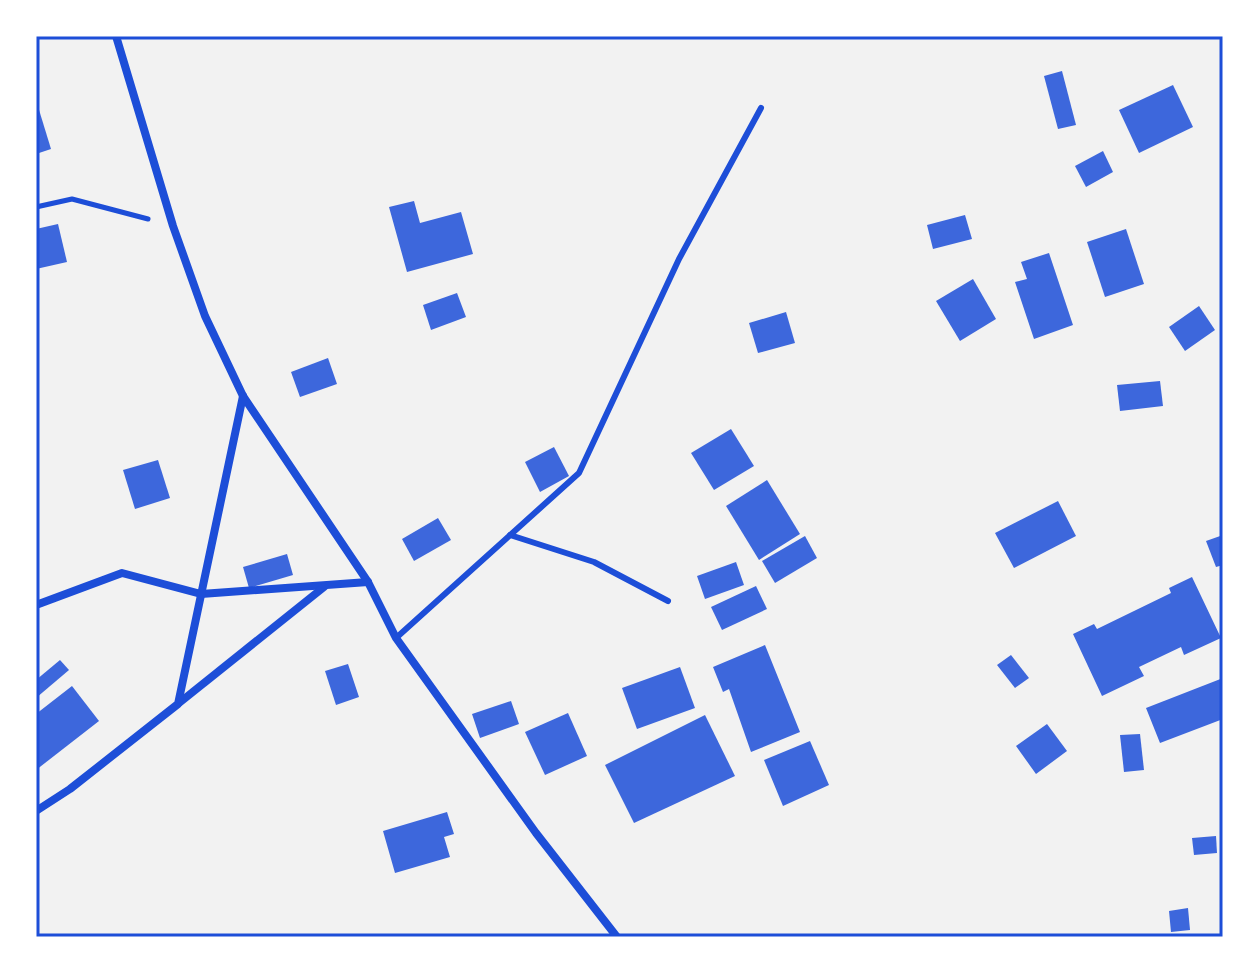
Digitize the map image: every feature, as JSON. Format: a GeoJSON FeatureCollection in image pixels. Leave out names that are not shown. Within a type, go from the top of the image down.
{"type":"FeatureCollection","features":[{"type":"Feature","properties":{"kind":"street"},"geometry":{"type":"LineString","coordinates":[[116,36],[173,226],[205,316],[243,396],[368,582],[396,638],[536,833],[617,937]]}},
{"type":"Feature","properties":{"kind":"street"},"geometry":{"type":"LineString","coordinates":[[178,704],[243,396]]}},
{"type":"Feature","properties":{"kind":"street"},"geometry":{"type":"LineString","coordinates":[[36,605],[122,573],[201,594],[368,582]]}},
{"type":"Feature","properties":{"kind":"street"},"geometry":{"type":"LineString","coordinates":[[36,811],[70,789],[325,586]]}},
{"type":"Feature","properties":{"kind":"lane"},"geometry":{"type":"LineString","coordinates":[[396,638],[579,473],[679,259],[761,108]]}},
{"type":"Feature","properties":{"kind":"lane"},"geometry":{"type":"LineString","coordinates":[[510,535],[594,562],[668,601]]}},
{"type":"Feature","properties":{"kind":"path"},"geometry":{"type":"LineString","coordinates":[[36,207],[72,199],[173,226]]}},
{"type":"Feature","properties":{"kind":"building"},"geometry":{"type":"Polygon","coordinates":[[[1062,71],[1076,125],[1058,129],[1044,76],[1062,71]]]}},
{"type":"Feature","properties":{"kind":"building"},"geometry":{"type":"Polygon","coordinates":[[[1173,85],[1193,127],[1139,153],[1119,110],[1173,85]]]}},
{"type":"Feature","properties":{"kind":"building"},"geometry":{"type":"Polygon","coordinates":[[[36,100],[51,149],[36,154],[36,100]]]}},
{"type":"Feature","properties":{"kind":"building"},"geometry":{"type":"Polygon","coordinates":[[[1103,151],[1113,172],[1086,187],[1075,166],[1103,151]]]}},
{"type":"Feature","properties":{"kind":"building"},"geometry":{"type":"Polygon","coordinates":[[[414,201],[420,223],[461,212],[473,254],[407,272],[389,207],[414,201]]]}},
{"type":"Feature","properties":{"kind":"building"},"geometry":{"type":"Polygon","coordinates":[[[965,215],[972,239],[933,249],[927,225],[965,215]]]}},
{"type":"Feature","properties":{"kind":"building"},"geometry":{"type":"Polygon","coordinates":[[[58,224],[67,262],[36,269],[36,229],[58,224]]]}},
{"type":"Feature","properties":{"kind":"building"},"geometry":{"type":"Polygon","coordinates":[[[1126,229],[1144,284],[1105,297],[1087,242],[1126,229]]]}},
{"type":"Feature","properties":{"kind":"building"},"geometry":{"type":"Polygon","coordinates":[[[1049,253],[1073,325],[1034,339],[1015,282],[1027,279],[1021,262],[1049,253]]]}},
{"type":"Feature","properties":{"kind":"building"},"geometry":{"type":"Polygon","coordinates":[[[973,279],[996,319],[960,341],[936,301],[973,279]]]}},
{"type":"Feature","properties":{"kind":"building"},"geometry":{"type":"Polygon","coordinates":[[[457,293],[466,317],[431,330],[423,305],[457,293]]]}},
{"type":"Feature","properties":{"kind":"building"},"geometry":{"type":"Polygon","coordinates":[[[1199,306],[1215,330],[1185,351],[1169,327],[1199,306]]]}},
{"type":"Feature","properties":{"kind":"building"},"geometry":{"type":"Polygon","coordinates":[[[786,312],[795,343],[758,353],[749,323],[786,312]]]}},
{"type":"Feature","properties":{"kind":"building"},"geometry":{"type":"Polygon","coordinates":[[[328,358],[337,384],[300,397],[291,372],[328,358]]]}},
{"type":"Feature","properties":{"kind":"building"},"geometry":{"type":"Polygon","coordinates":[[[1160,381],[1163,406],[1120,411],[1117,385],[1160,381]]]}},
{"type":"Feature","properties":{"kind":"building"},"geometry":{"type":"Polygon","coordinates":[[[731,429],[754,466],[714,490],[691,453],[731,429]]]}},
{"type":"Feature","properties":{"kind":"building"},"geometry":{"type":"Polygon","coordinates":[[[554,447],[569,476],[540,492],[525,462],[554,447]]]}},
{"type":"Feature","properties":{"kind":"building"},"geometry":{"type":"Polygon","coordinates":[[[158,460],[170,498],[135,509],[123,470],[158,460]]]}},
{"type":"Feature","properties":{"kind":"building"},"geometry":{"type":"Polygon","coordinates":[[[767,480],[800,534],[759,560],[726,506],[767,480]]]}},
{"type":"Feature","properties":{"kind":"building"},"geometry":{"type":"Polygon","coordinates":[[[1058,501],[1076,536],[1014,568],[995,533],[1058,501]]]}},
{"type":"Feature","properties":{"kind":"building"},"geometry":{"type":"Polygon","coordinates":[[[438,518],[451,540],[414,561],[402,539],[438,518]]]}},
{"type":"Feature","properties":{"kind":"building"},"geometry":{"type":"Polygon","coordinates":[[[1223,535],[1223,565],[1216,567],[1206,541],[1223,535]]]}},
{"type":"Feature","properties":{"kind":"building"},"geometry":{"type":"Polygon","coordinates":[[[805,536],[817,558],[775,583],[762,561],[805,536]]]}},
{"type":"Feature","properties":{"kind":"building"},"geometry":{"type":"Polygon","coordinates":[[[287,554],[293,575],[249,588],[243,567],[287,554]]]}},
{"type":"Feature","properties":{"kind":"building"},"geometry":{"type":"Polygon","coordinates":[[[736,562],[744,585],[705,599],[697,576],[736,562]]]}},
{"type":"Feature","properties":{"kind":"building"},"geometry":{"type":"Polygon","coordinates":[[[1192,577],[1221,638],[1184,655],[1181,647],[1139,667],[1144,676],[1102,696],[1073,634],[1094,624],[1097,629],[1171,593],[1169,588],[1192,577]]]}},
{"type":"Feature","properties":{"kind":"building"},"geometry":{"type":"Polygon","coordinates":[[[756,586],[767,609],[722,630],[711,607],[756,586]]]}},
{"type":"Feature","properties":{"kind":"building"},"geometry":{"type":"Polygon","coordinates":[[[765,645],[800,732],[751,752],[729,689],[723,692],[713,667],[765,645]]]}},
{"type":"Feature","properties":{"kind":"building"},"geometry":{"type":"Polygon","coordinates":[[[1011,655],[1029,678],[1015,688],[997,665],[1011,655]]]}},
{"type":"Feature","properties":{"kind":"building"},"geometry":{"type":"Polygon","coordinates":[[[60,660],[69,670],[36,698],[36,680],[60,660]]]}},
{"type":"Feature","properties":{"kind":"building"},"geometry":{"type":"Polygon","coordinates":[[[348,664],[359,697],[336,705],[325,671],[348,664]]]}},
{"type":"Feature","properties":{"kind":"building"},"geometry":{"type":"Polygon","coordinates":[[[680,667],[695,708],[637,729],[622,688],[680,667]]]}},
{"type":"Feature","properties":{"kind":"building"},"geometry":{"type":"Polygon","coordinates":[[[1223,678],[1223,719],[1160,743],[1146,708],[1223,678]]]}},
{"type":"Feature","properties":{"kind":"building"},"geometry":{"type":"Polygon","coordinates":[[[72,686],[99,721],[36,770],[36,714],[72,686]]]}},
{"type":"Feature","properties":{"kind":"building"},"geometry":{"type":"Polygon","coordinates":[[[511,701],[519,724],[480,738],[472,714],[511,701]]]}},
{"type":"Feature","properties":{"kind":"building"},"geometry":{"type":"Polygon","coordinates":[[[568,713],[587,756],[545,775],[525,732],[568,713]]]}},
{"type":"Feature","properties":{"kind":"building"},"geometry":{"type":"Polygon","coordinates":[[[705,715],[735,776],[634,823],[605,765],[705,715]]]}},
{"type":"Feature","properties":{"kind":"building"},"geometry":{"type":"Polygon","coordinates":[[[1047,724],[1067,751],[1036,774],[1016,746],[1047,724]]]}},
{"type":"Feature","properties":{"kind":"building"},"geometry":{"type":"Polygon","coordinates":[[[1140,734],[1144,770],[1124,772],[1120,735],[1140,734]]]}},
{"type":"Feature","properties":{"kind":"building"},"geometry":{"type":"Polygon","coordinates":[[[810,741],[829,785],[783,806],[764,760],[810,741]]]}},
{"type":"Feature","properties":{"kind":"building"},"geometry":{"type":"Polygon","coordinates":[[[447,812],[454,834],[444,837],[450,857],[395,873],[383,831],[447,812]]]}},
{"type":"Feature","properties":{"kind":"building"},"geometry":{"type":"Polygon","coordinates":[[[1216,836],[1217,853],[1194,855],[1192,838],[1216,836]]]}},
{"type":"Feature","properties":{"kind":"building"},"geometry":{"type":"Polygon","coordinates":[[[1188,908],[1190,930],[1171,932],[1169,911],[1188,908]]]}}]}
